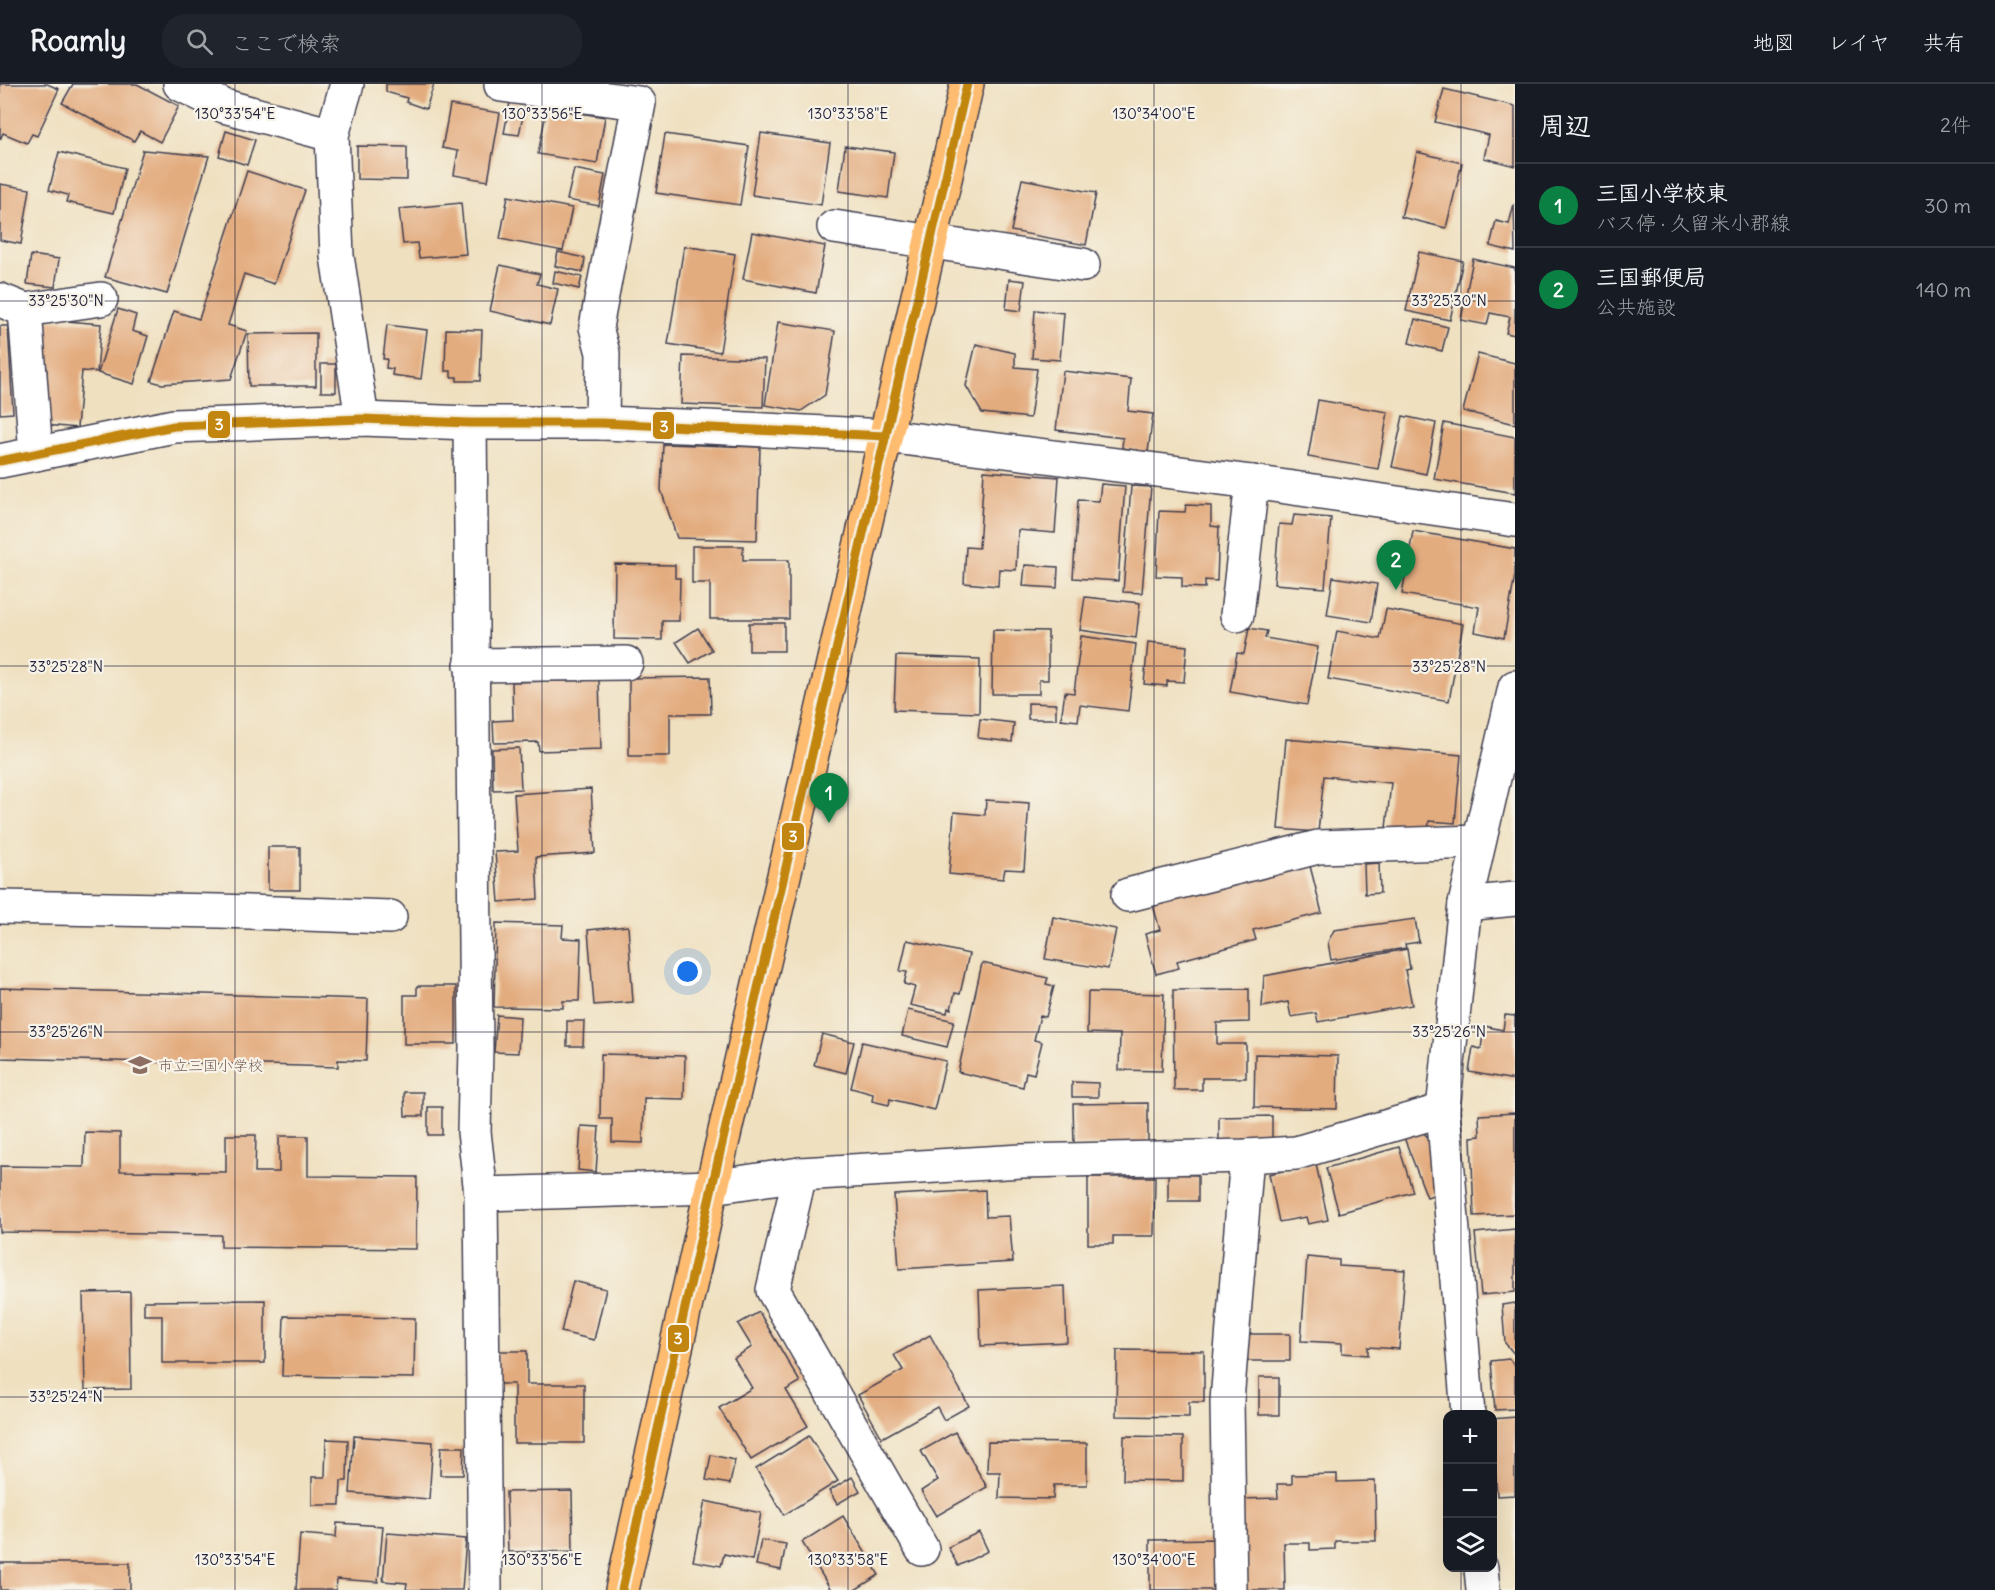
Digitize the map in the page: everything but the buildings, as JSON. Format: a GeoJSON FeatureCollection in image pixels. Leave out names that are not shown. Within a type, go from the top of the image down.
{"type":"FeatureCollection","features":[{"type":"Feature","properties":{"kind":"main road"},"geometry":{"type":"LineString","coordinates":[[622,1590],[712,1187],[967,84]]}},
{"type":"Feature","properties":{"kind":"street"},"geometry":{"type":"LineString","coordinates":[[180,84],[224,106],[332,135]]}},
{"type":"Feature","properties":{"kind":"street"},"geometry":{"type":"LineString","coordinates":[[347,84],[332,135],[337,256],[362,419]]}},
{"type":"Feature","properties":{"kind":"street"},"geometry":{"type":"LineString","coordinates":[[501,85],[639,103],[596,327],[603,353],[602,423]]}},
{"type":"Feature","properties":{"kind":"street"},"geometry":{"type":"LineString","coordinates":[[834,227],[1083,265]]}},
{"type":"Feature","properties":{"kind":"street"},"geometry":{"type":"LineString","coordinates":[[36,453],[12,305],[101,299]]}},
{"type":"Feature","properties":{"kind":"street"},"geometry":{"type":"LineString","coordinates":[[0,461],[174,426],[362,419],[470,423],[602,423],[886,436],[1252,482],[1515,520]]}},
{"type":"Feature","properties":{"kind":"street"},"geometry":{"type":"LineString","coordinates":[[470,423],[476,1048],[474,1132],[481,1194],[485,1590]]}},
{"type":"Feature","properties":{"kind":"street"},"geometry":{"type":"LineString","coordinates":[[1237,615],[1252,482]]}},
{"type":"Feature","properties":{"kind":"street"},"geometry":{"type":"LineString","coordinates":[[471,665],[626,663]]}},
{"type":"Feature","properties":{"kind":"street"},"geometry":{"type":"LineString","coordinates":[[1468,1410],[1443,1110],[1465,904],[1515,687]]}},
{"type":"Feature","properties":{"kind":"street"},"geometry":{"type":"LineString","coordinates":[[1128,895],[1318,847],[1479,842]]}},
{"type":"Feature","properties":{"kind":"street"},"geometry":{"type":"LineString","coordinates":[[1465,904],[1515,899]]}},
{"type":"Feature","properties":{"kind":"street"},"geometry":{"type":"LineString","coordinates":[[0,907],[390,917]]}},
{"type":"Feature","properties":{"kind":"street"},"geometry":{"type":"LineString","coordinates":[[481,1194],[712,1187],[800,1174],[1022,1161],[1296,1153],[1443,1110]]}},
{"type":"Feature","properties":{"kind":"street"},"geometry":{"type":"LineString","coordinates":[[1230,1590],[1227,1401],[1247,1156]]}},
{"type":"Feature","properties":{"kind":"street"},"geometry":{"type":"LineString","coordinates":[[800,1174],[773,1290],[922,1549]]}},
{"type":"Feature","properties":{"kind":"street"},"geometry":{"type":"LineString","coordinates":[[1481,1572],[1483,1590]]}},
{"type":"Feature","properties":{"kind":"transit line","name":"3"},"geometry":{"type":"LineString","coordinates":[[622,1590],[712,1187],[967,84]]}},
{"type":"Feature","properties":{"kind":"transit line","name":"3"},"geometry":{"type":"LineString","coordinates":[[0,461],[174,426],[362,419],[470,423],[602,423],[886,436]]}},
{"type":"Feature","properties":{"kind":"place","name":"三国郵便局"},"geometry":{"type":"Point","coordinates":[1396,590]}},
{"type":"Feature","properties":{"kind":"place","name":"三国小学校東"},"geometry":{"type":"Point","coordinates":[829,823]}},
{"type":"Feature","properties":{"kind":"place","name":"市立三国小学校"},"geometry":{"type":"Point","coordinates":[140,1065]}}]}
